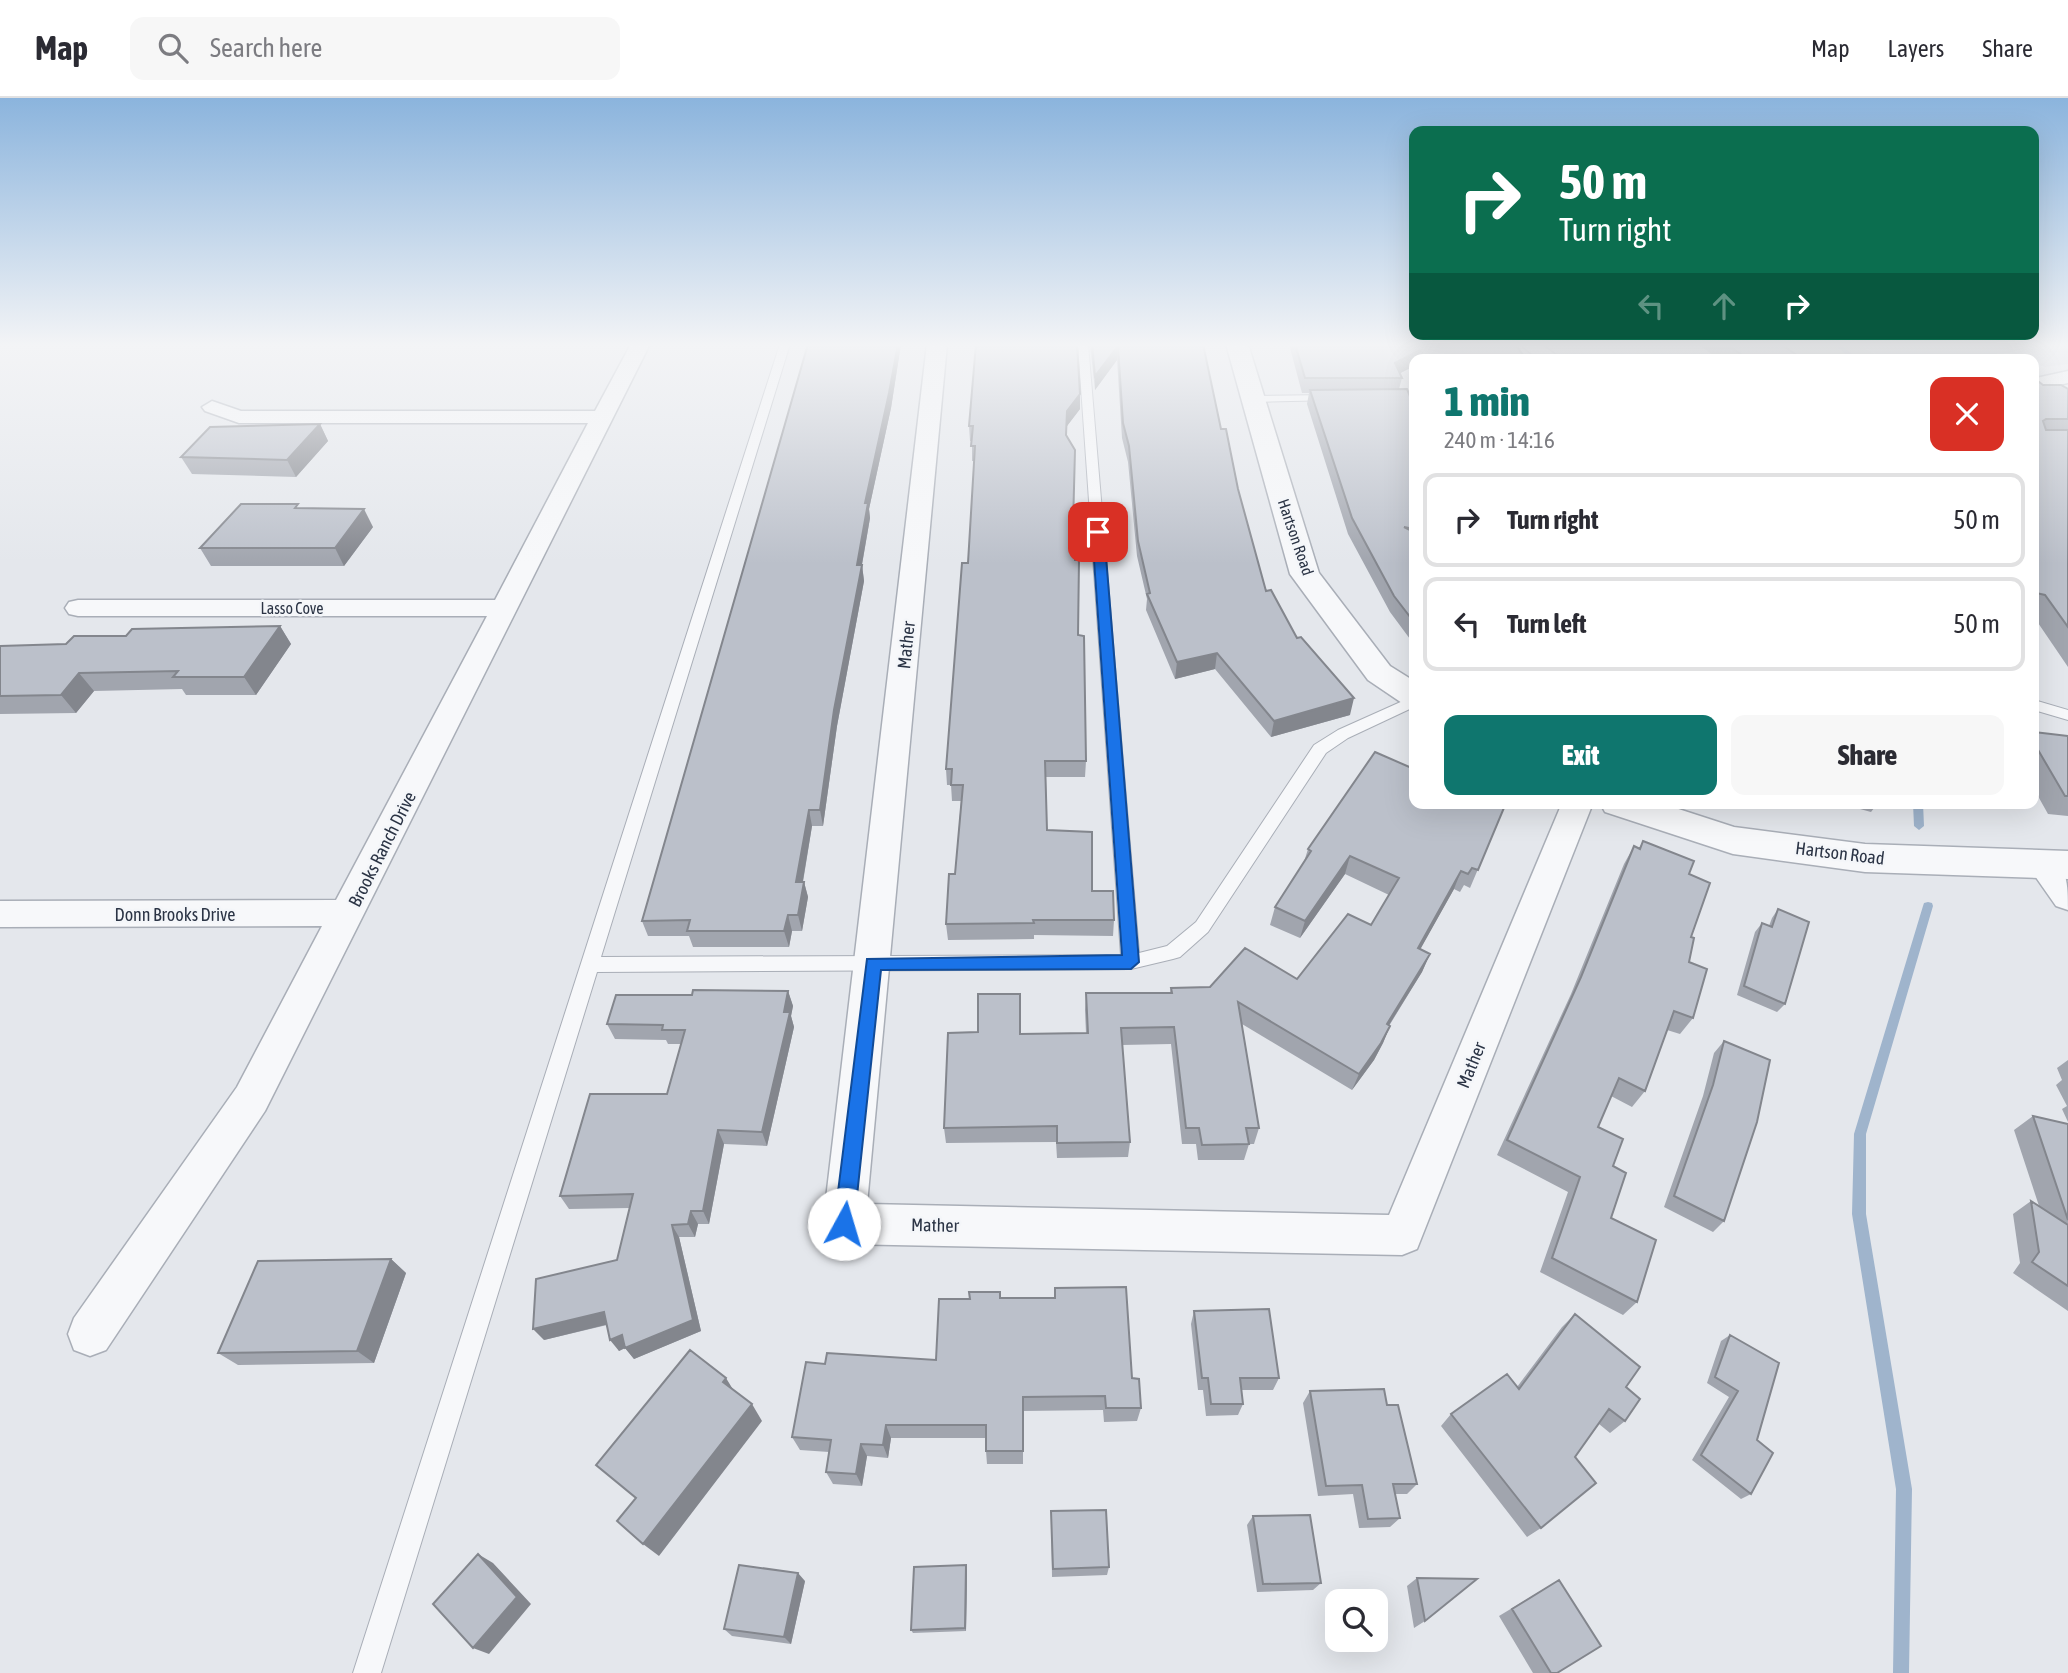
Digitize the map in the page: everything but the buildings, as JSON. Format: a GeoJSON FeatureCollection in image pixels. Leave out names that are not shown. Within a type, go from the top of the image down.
{"type":"FeatureCollection","features":[{"type":"Feature","properties":{"kind":"street","name":"Brooks Ranch Drive"},"geometry":{"type":"LineString","coordinates":[[90,1334],[251,1099],[605,418]]}},
{"type":"Feature","properties":{"kind":"street","name":"Mather"},"geometry":{"type":"LineString","coordinates":[[929,418],[844,1224],[1402,1235],[1576,809]]}},
{"type":"Feature","properties":{"kind":"street","name":"Hartson Road"},"geometry":{"type":"LineString","coordinates":[[1259,418],[1305,574],[1379,673],[1409,694]]}},
{"type":"Feature","properties":{"kind":"street","name":"Lasso Cove"},"geometry":{"type":"LineString","coordinates":[[78,608],[505,608]]}},
{"type":"Feature","properties":{"kind":"street","name":"Hartson Road"},"geometry":{"type":"LineString","coordinates":[[1637,809],[1733,839],[1865,858],[2056,866]]}},
{"type":"Feature","properties":{"kind":"street"},"geometry":{"type":"LineString","coordinates":[[2056,866],[2068,897]]}},
{"type":"Feature","properties":{"kind":"street","name":"Donn Brooks Drive"},"geometry":{"type":"LineString","coordinates":[[0,914],[349,914]]}},
{"type":"Feature","properties":{"kind":"lane"},"geometry":{"type":"LineString","coordinates":[[367,1673],[762,418]]}},
{"type":"Feature","properties":{"kind":"lane"},"geometry":{"type":"LineString","coordinates":[[1089,418],[1131,962]]}},
{"type":"Feature","properties":{"kind":"lane"},"geometry":{"type":"LineString","coordinates":[[589,965],[1131,962],[1173,952],[1202,927],[1320,749],[1343,734],[1409,701]]}},
{"type":"Feature","properties":{"kind":"lane"},"geometry":{"type":"LineString","coordinates":[[2039,706],[2068,715]]}},
{"type":"Feature","properties":{"kind":"waterway"},"geometry":{"type":"LineString","coordinates":[[1918,809],[1919,826]]}},
{"type":"Feature","properties":{"kind":"waterway"},"geometry":{"type":"LineString","coordinates":[[1901,1673],[1904,1489],[1859,1214],[1860,1134],[1928,906]]}},
{"type":"Feature","properties":{"kind":"route"},"geometry":{"type":"LineString","coordinates":[[844,1224],[873,964],[1131,962],[1098,532]]}}]}
